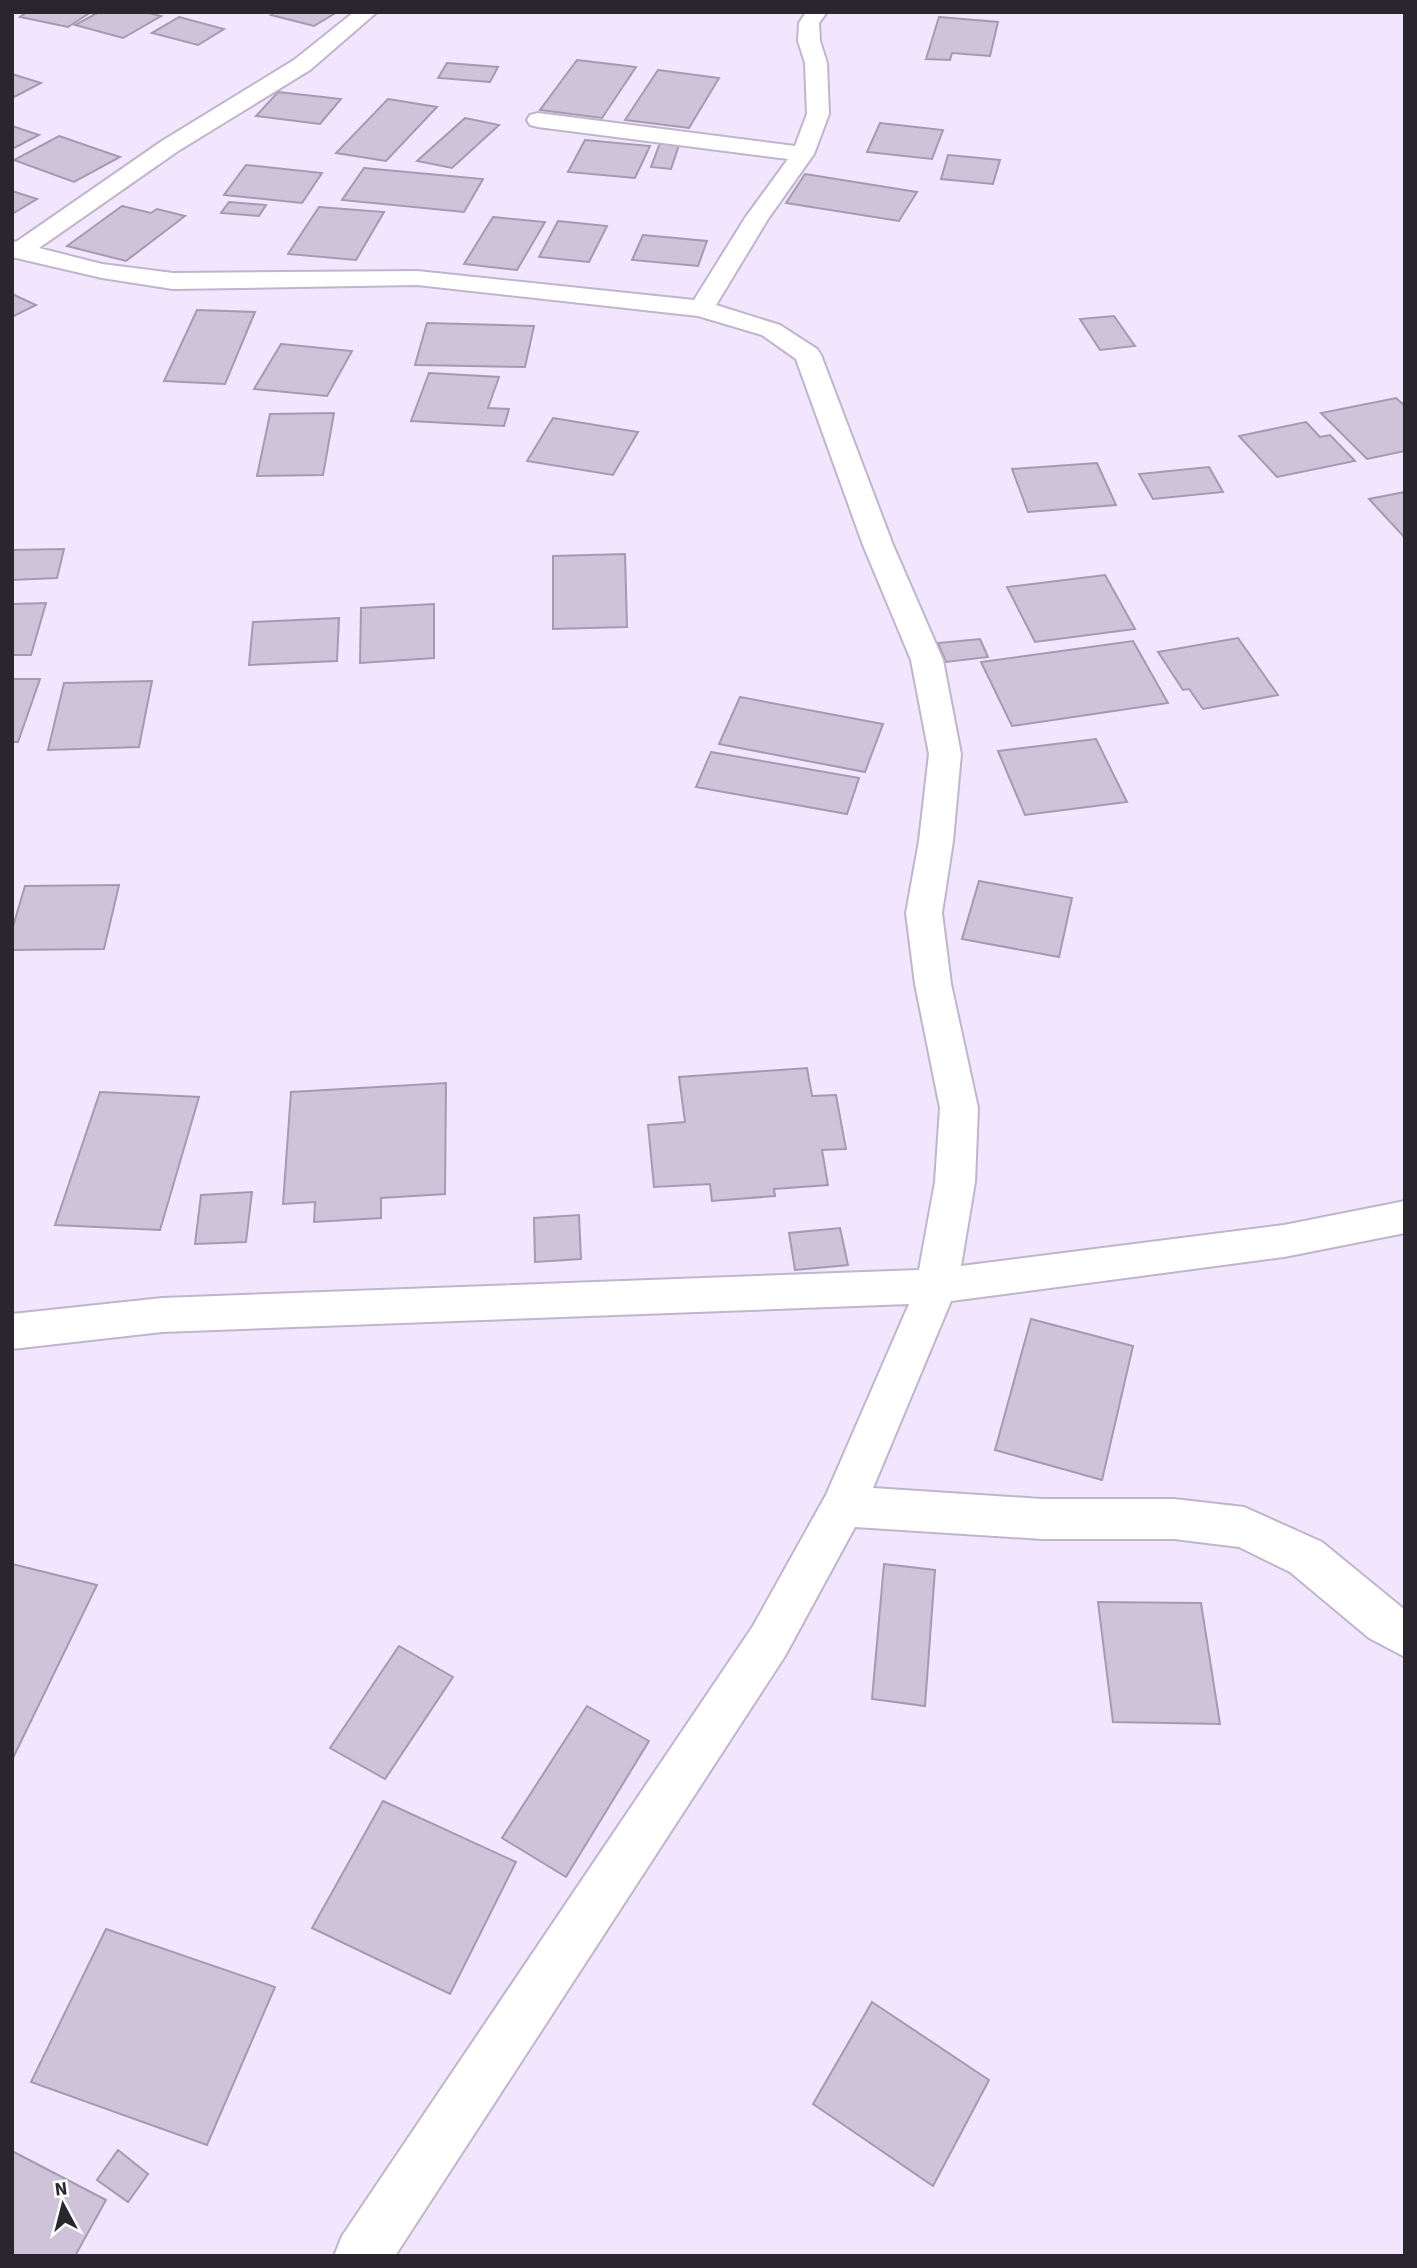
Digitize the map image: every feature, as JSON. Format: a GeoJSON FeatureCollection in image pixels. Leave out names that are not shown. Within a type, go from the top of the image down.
{"type":"FeatureCollection","features":[{"type":"Feature","properties":{"kind":"street"},"geometry":{"type":"LineString","coordinates":[[15,249],[170,146],[302,65],[368,12]]}},
{"type":"Feature","properties":{"kind":"street"},"geometry":{"type":"LineString","coordinates":[[701,309],[757,218],[803,154],[818,114],[816,63],[809,41],[809,23],[817,12]]}},
{"type":"Feature","properties":{"kind":"street"},"geometry":{"type":"LineString","coordinates":[[538,120],[803,154]]}},
{"type":"Feature","properties":{"kind":"street"},"geometry":{"type":"LineString","coordinates":[[15,249],[102,271],[173,281],[417,278],[701,309],[771,330],[808,355],[878,545],[928,660],[945,754],[936,841],[924,913],[933,984],[959,1108],[955,1182],[937,1286],[843,1506],[769,1641],[362,2256]]}},
{"type":"Feature","properties":{"kind":"street"},"geometry":{"type":"LineString","coordinates":[[12,1332],[162,1315],[937,1286],[1284,1241],[1405,1217]]}},
{"type":"Feature","properties":{"kind":"street"},"geometry":{"type":"LineString","coordinates":[[843,1506],[1042,1519],[1174,1519],[1244,1527],[1306,1557],[1385,1623],[1405,1635]]}},
{"type":"Feature","properties":{"kind":"building"},"geometry":{"type":"Polygon","coordinates":[[[27,12],[91,12],[68,27],[20,17],[27,12]]]}},
{"type":"Feature","properties":{"kind":"building"},"geometry":{"type":"Polygon","coordinates":[[[99,12],[145,12],[161,16],[123,38],[75,25],[99,12]]]}},
{"type":"Feature","properties":{"kind":"building"},"geometry":{"type":"Polygon","coordinates":[[[275,12],[337,12],[314,26],[271,15],[275,12]]]}},
{"type":"Feature","properties":{"kind":"building"},"geometry":{"type":"Polygon","coordinates":[[[179,17],[224,29],[198,45],[152,33],[179,17]]]}},
{"type":"Feature","properties":{"kind":"building"},"geometry":{"type":"Polygon","coordinates":[[[939,17],[998,22],[990,56],[952,53],[950,60],[926,59],[939,17]]]}},
{"type":"Feature","properties":{"kind":"building"},"geometry":{"type":"Polygon","coordinates":[[[577,60],[636,67],[602,118],[540,110],[577,60]]]}},
{"type":"Feature","properties":{"kind":"building"},"geometry":{"type":"Polygon","coordinates":[[[447,63],[498,67],[490,82],[438,78],[447,63]]]}},
{"type":"Feature","properties":{"kind":"building"},"geometry":{"type":"Polygon","coordinates":[[[658,70],[719,78],[689,128],[625,120],[658,70]]]}},
{"type":"Feature","properties":{"kind":"building"},"geometry":{"type":"Polygon","coordinates":[[[12,74],[41,83],[12,98],[12,74]]]}},
{"type":"Feature","properties":{"kind":"building"},"geometry":{"type":"Polygon","coordinates":[[[278,92],[341,99],[320,124],[256,116],[278,92]]]}},
{"type":"Feature","properties":{"kind":"building"},"geometry":{"type":"Polygon","coordinates":[[[388,99],[437,107],[386,161],[336,153],[388,99]]]}},
{"type":"Feature","properties":{"kind":"building"},"geometry":{"type":"Polygon","coordinates":[[[465,118],[499,125],[452,168],[417,161],[465,118]]]}},
{"type":"Feature","properties":{"kind":"building"},"geometry":{"type":"Polygon","coordinates":[[[880,123],[943,130],[932,159],[867,152],[880,123]]]}},
{"type":"Feature","properties":{"kind":"building"},"geometry":{"type":"Polygon","coordinates":[[[12,126],[39,135],[12,149],[12,126]]]}},
{"type":"Feature","properties":{"kind":"building"},"geometry":{"type":"Polygon","coordinates":[[[59,136],[120,157],[74,182],[14,160],[59,136]]]}},
{"type":"Feature","properties":{"kind":"building"},"geometry":{"type":"Polygon","coordinates":[[[585,140],[650,146],[635,178],[568,172],[585,140]]]}},
{"type":"Feature","properties":{"kind":"building"},"geometry":{"type":"Polygon","coordinates":[[[660,143],[679,145],[671,169],[651,167],[660,143]]]}},
{"type":"Feature","properties":{"kind":"building"},"geometry":{"type":"Polygon","coordinates":[[[948,155],[1000,160],[993,184],[941,179],[948,155]]]}},
{"type":"Feature","properties":{"kind":"building"},"geometry":{"type":"Polygon","coordinates":[[[246,165],[322,173],[302,203],[224,195],[246,165]]]}},
{"type":"Feature","properties":{"kind":"building"},"geometry":{"type":"Polygon","coordinates":[[[364,168],[483,179],[464,212],[342,200],[364,168]]]}},
{"type":"Feature","properties":{"kind":"building"},"geometry":{"type":"Polygon","coordinates":[[[805,174],[917,192],[899,221],[786,203],[805,174]]]}},
{"type":"Feature","properties":{"kind":"building"},"geometry":{"type":"Polygon","coordinates":[[[12,191],[37,199],[12,214],[12,191]]]}},
{"type":"Feature","properties":{"kind":"building"},"geometry":{"type":"Polygon","coordinates":[[[229,202],[266,205],[259,216],[221,213],[229,202]]]}},
{"type":"Feature","properties":{"kind":"building"},"geometry":{"type":"Polygon","coordinates":[[[122,206],[151,213],[157,209],[185,216],[126,261],[67,246],[122,206]]]}},
{"type":"Feature","properties":{"kind":"building"},"geometry":{"type":"Polygon","coordinates":[[[319,207],[384,212],[356,260],[288,254],[319,207]]]}},
{"type":"Feature","properties":{"kind":"building"},"geometry":{"type":"Polygon","coordinates":[[[493,217],[545,222],[517,270],[464,264],[493,217]]]}},
{"type":"Feature","properties":{"kind":"building"},"geometry":{"type":"Polygon","coordinates":[[[558,221],[607,226],[589,262],[539,257],[558,221]]]}},
{"type":"Feature","properties":{"kind":"building"},"geometry":{"type":"Polygon","coordinates":[[[643,235],[707,241],[698,266],[632,260],[643,235]]]}},
{"type":"Feature","properties":{"kind":"building"},"geometry":{"type":"Polygon","coordinates":[[[12,294],[36,305],[12,317],[12,294]]]}},
{"type":"Feature","properties":{"kind":"building"},"geometry":{"type":"Polygon","coordinates":[[[197,310],[255,312],[225,384],[164,381],[197,310]]]}},
{"type":"Feature","properties":{"kind":"building"},"geometry":{"type":"Polygon","coordinates":[[[1114,316],[1135,346],[1100,350],[1080,319],[1114,316]]]}},
{"type":"Feature","properties":{"kind":"building"},"geometry":{"type":"Polygon","coordinates":[[[427,323],[534,326],[525,367],[415,365],[427,323]]]}},
{"type":"Feature","properties":{"kind":"building"},"geometry":{"type":"Polygon","coordinates":[[[281,344],[352,351],[327,396],[254,389],[281,344]]]}},
{"type":"Feature","properties":{"kind":"building"},"geometry":{"type":"Polygon","coordinates":[[[429,373],[499,377],[488,408],[509,409],[504,426],[411,421],[429,373]]]}},
{"type":"Feature","properties":{"kind":"building"},"geometry":{"type":"Polygon","coordinates":[[[1396,398],[1405,406],[1405,451],[1367,459],[1321,413],[1396,398]]]}},
{"type":"Feature","properties":{"kind":"building"},"geometry":{"type":"Polygon","coordinates":[[[334,413],[323,475],[257,476],[270,414],[334,413]]]}},
{"type":"Feature","properties":{"kind":"building"},"geometry":{"type":"Polygon","coordinates":[[[553,418],[638,432],[613,475],[527,461],[553,418]]]}},
{"type":"Feature","properties":{"kind":"building"},"geometry":{"type":"Polygon","coordinates":[[[1306,422],[1320,437],[1330,435],[1355,461],[1277,477],[1239,436],[1306,422]]]}},
{"type":"Feature","properties":{"kind":"building"},"geometry":{"type":"Polygon","coordinates":[[[1097,463],[1116,505],[1028,512],[1012,469],[1097,463]]]}},
{"type":"Feature","properties":{"kind":"building"},"geometry":{"type":"Polygon","coordinates":[[[1209,467],[1223,492],[1153,499],[1139,474],[1209,467]]]}},
{"type":"Feature","properties":{"kind":"building"},"geometry":{"type":"Polygon","coordinates":[[[1405,492],[1405,538],[1369,499],[1405,492]]]}},
{"type":"Feature","properties":{"kind":"building"},"geometry":{"type":"Polygon","coordinates":[[[64,549],[57,578],[12,580],[12,550],[64,549]]]}},
{"type":"Feature","properties":{"kind":"building"},"geometry":{"type":"Polygon","coordinates":[[[625,554],[627,627],[553,629],[553,556],[625,554]]]}},
{"type":"Feature","properties":{"kind":"building"},"geometry":{"type":"Polygon","coordinates":[[[1105,575],[1135,629],[1035,642],[1007,587],[1105,575]]]}},
{"type":"Feature","properties":{"kind":"building"},"geometry":{"type":"Polygon","coordinates":[[[46,603],[31,655],[12,655],[12,604],[46,603]]]}},
{"type":"Feature","properties":{"kind":"building"},"geometry":{"type":"Polygon","coordinates":[[[434,604],[434,658],[360,663],[361,608],[434,604]]]}},
{"type":"Feature","properties":{"kind":"building"},"geometry":{"type":"Polygon","coordinates":[[[339,618],[337,661],[249,665],[253,622],[339,618]]]}},
{"type":"Feature","properties":{"kind":"building"},"geometry":{"type":"Polygon","coordinates":[[[1238,638],[1278,695],[1203,709],[1189,689],[1183,690],[1158,652],[1238,638]]]}},
{"type":"Feature","properties":{"kind":"building"},"geometry":{"type":"Polygon","coordinates":[[[980,639],[988,657],[946,662],[938,643],[980,639]]]}},
{"type":"Feature","properties":{"kind":"building"},"geometry":{"type":"Polygon","coordinates":[[[1133,641],[1168,703],[1012,726],[981,662],[1133,641]]]}},
{"type":"Feature","properties":{"kind":"building"},"geometry":{"type":"Polygon","coordinates":[[[12,679],[40,679],[18,742],[12,742],[12,679]]]}},
{"type":"Feature","properties":{"kind":"building"},"geometry":{"type":"Polygon","coordinates":[[[152,681],[139,747],[48,750],[64,683],[152,681]]]}},
{"type":"Feature","properties":{"kind":"building"},"geometry":{"type":"Polygon","coordinates":[[[740,697],[883,724],[865,772],[719,744],[740,697]]]}},
{"type":"Feature","properties":{"kind":"building"},"geometry":{"type":"Polygon","coordinates":[[[1096,739],[1127,802],[1025,815],[998,751],[1096,739]]]}},
{"type":"Feature","properties":{"kind":"building"},"geometry":{"type":"Polygon","coordinates":[[[711,752],[859,778],[847,814],[696,787],[711,752]]]}},
{"type":"Feature","properties":{"kind":"building"},"geometry":{"type":"Polygon","coordinates":[[[979,881],[1072,898],[1059,957],[962,939],[979,881]]]}},
{"type":"Feature","properties":{"kind":"building"},"geometry":{"type":"Polygon","coordinates":[[[119,885],[104,949],[12,950],[12,930],[25,886],[119,885]]]}},
{"type":"Feature","properties":{"kind":"building"},"geometry":{"type":"Polygon","coordinates":[[[807,1068],[812,1096],[836,1095],[846,1149],[822,1150],[828,1185],[774,1189],[775,1196],[712,1201],[710,1184],[654,1187],[648,1125],[685,1122],[679,1077],[807,1068]]]}},
{"type":"Feature","properties":{"kind":"building"},"geometry":{"type":"Polygon","coordinates":[[[446,1083],[445,1194],[381,1198],[381,1218],[314,1222],[315,1202],[283,1204],[291,1092],[446,1083]]]}},
{"type":"Feature","properties":{"kind":"building"},"geometry":{"type":"Polygon","coordinates":[[[100,1092],[199,1097],[160,1230],[55,1225],[100,1092]]]}},
{"type":"Feature","properties":{"kind":"building"},"geometry":{"type":"Polygon","coordinates":[[[252,1192],[246,1242],[195,1244],[201,1195],[252,1192]]]}},
{"type":"Feature","properties":{"kind":"building"},"geometry":{"type":"Polygon","coordinates":[[[579,1215],[581,1259],[535,1262],[534,1218],[579,1215]]]}},
{"type":"Feature","properties":{"kind":"building"},"geometry":{"type":"Polygon","coordinates":[[[840,1228],[848,1265],[795,1270],[789,1233],[840,1228]]]}},
{"type":"Feature","properties":{"kind":"building"},"geometry":{"type":"Polygon","coordinates":[[[1031,1319],[1133,1346],[1102,1480],[995,1450],[1031,1319]]]}},
{"type":"Feature","properties":{"kind":"building"},"geometry":{"type":"Polygon","coordinates":[[[12,1564],[97,1585],[12,1760],[12,1564]]]}},
{"type":"Feature","properties":{"kind":"building"},"geometry":{"type":"Polygon","coordinates":[[[884,1564],[935,1570],[925,1706],[872,1699],[884,1564]]]}},
{"type":"Feature","properties":{"kind":"building"},"geometry":{"type":"Polygon","coordinates":[[[1098,1602],[1201,1603],[1220,1724],[1113,1722],[1098,1602]]]}},
{"type":"Feature","properties":{"kind":"building"},"geometry":{"type":"Polygon","coordinates":[[[399,1646],[453,1677],[385,1779],[330,1748],[399,1646]]]}},
{"type":"Feature","properties":{"kind":"building"},"geometry":{"type":"Polygon","coordinates":[[[587,1706],[649,1741],[566,1877],[502,1838],[587,1706]]]}},
{"type":"Feature","properties":{"kind":"building"},"geometry":{"type":"Polygon","coordinates":[[[383,1801],[516,1862],[450,1994],[312,1928],[383,1801]]]}},
{"type":"Feature","properties":{"kind":"building"},"geometry":{"type":"Polygon","coordinates":[[[106,1929],[275,1987],[207,2145],[31,2082],[106,1929]]]}},
{"type":"Feature","properties":{"kind":"building"},"geometry":{"type":"Polygon","coordinates":[[[872,2002],[989,2080],[933,2186],[813,2104],[872,2002]]]}},
{"type":"Feature","properties":{"kind":"building"},"geometry":{"type":"Polygon","coordinates":[[[118,2150],[148,2174],[128,2202],[97,2180],[118,2150]]]}},
{"type":"Feature","properties":{"kind":"building"},"geometry":{"type":"Polygon","coordinates":[[[12,2151],[106,2200],[75,2256],[12,2256],[12,2151]]]}}]}
